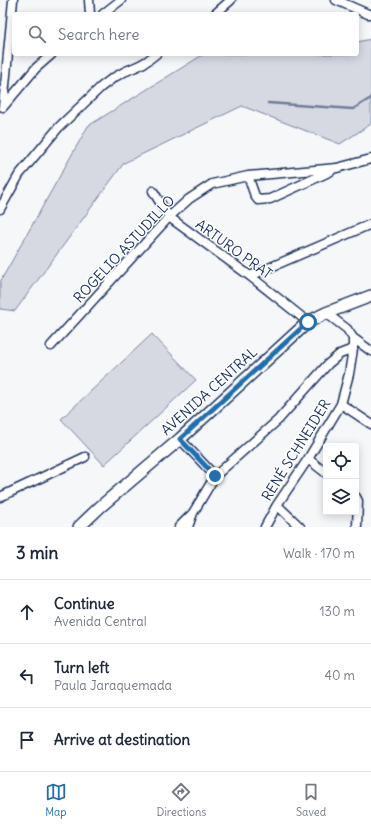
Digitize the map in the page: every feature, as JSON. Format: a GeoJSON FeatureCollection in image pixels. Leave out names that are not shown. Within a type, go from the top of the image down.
{"type":"FeatureCollection","features":[{"type":"Feature","properties":{"kind":"street"},"geometry":{"type":"LineString","coordinates":[[1,109],[13,0]]}},
{"type":"Feature","properties":{"kind":"street"},"geometry":{"type":"LineString","coordinates":[[89,0],[90,12]]}},
{"type":"Feature","properties":{"kind":"street"},"geometry":{"type":"LineString","coordinates":[[106,12],[121,0]]}},
{"type":"Feature","properties":{"kind":"street"},"geometry":{"type":"LineString","coordinates":[[217,12],[231,0]]}},
{"type":"Feature","properties":{"kind":"street"},"geometry":{"type":"LineString","coordinates":[[336,0],[371,14]]}},
{"type":"Feature","properties":{"kind":"street"},"geometry":{"type":"LineString","coordinates":[[1,109],[36,68],[50,56]]}},
{"type":"Feature","properties":{"kind":"street"},"geometry":{"type":"LineString","coordinates":[[0,209],[19,175],[59,127],[101,87],[113,78],[140,65],[153,56]]}},
{"type":"Feature","properties":{"kind":"street","name":"ROGELIO ASTUDILLO"},"geometry":{"type":"LineString","coordinates":[[51,346],[169,218],[189,199],[212,184],[248,176],[337,168],[371,160]]}},
{"type":"Feature","properties":{"kind":"street","name":"ROGELIO ASTUDILLO"},"geometry":{"type":"LineString","coordinates":[[248,176],[255,196],[258,200],[270,199],[337,168]]}},
{"type":"Feature","properties":{"kind":"street","name":"ARTURO PRAT"},"geometry":{"type":"LineString","coordinates":[[153,191],[169,218],[250,276],[308,322]]}},
{"type":"Feature","properties":{"kind":"street"},"geometry":{"type":"LineString","coordinates":[[250,276],[371,224]]}},
{"type":"Feature","properties":{"kind":"street","name":"AVENIDA CENTRAL"},"geometry":{"type":"LineString","coordinates":[[79,527],[100,507],[180,439],[308,322],[326,313],[371,296]]}},
{"type":"Feature","properties":{"kind":"street"},"geometry":{"type":"LineString","coordinates":[[326,313],[347,328],[353,338],[371,351]]}},
{"type":"Feature","properties":{"kind":"street","name":"RENÉ SCHNEIDER"},"geometry":{"type":"LineString","coordinates":[[265,527],[277,505],[341,404],[349,374],[353,349],[353,338]]}},
{"type":"Feature","properties":{"kind":"street"},"geometry":{"type":"LineString","coordinates":[[188,527],[193,513],[215,476],[278,420],[328,364],[340,354],[353,349]]}},
{"type":"Feature","properties":{"kind":"street"},"geometry":{"type":"LineString","coordinates":[[341,404],[371,424]]}},
{"type":"Feature","properties":{"kind":"street"},"geometry":{"type":"LineString","coordinates":[[180,439],[215,476]]}},
{"type":"Feature","properties":{"kind":"street"},"geometry":{"type":"LineString","coordinates":[[0,497],[85,457]]}},
{"type":"Feature","properties":{"kind":"street"},"geometry":{"type":"LineString","coordinates":[[308,458],[323,470]]}},
{"type":"Feature","properties":{"kind":"street"},"geometry":{"type":"LineString","coordinates":[[277,505],[300,527]]}},
{"type":"Feature","properties":{"kind":"street"},"geometry":{"type":"LineString","coordinates":[[179,527],[193,513]]}},
{"type":"Feature","properties":{"kind":"street"},"geometry":{"type":"LineString","coordinates":[[357,515],[357,527]]}},
{"type":"Feature","properties":{"kind":"shaded area"},"geometry":{"type":"Polygon","coordinates":[[[371,39],[371,124],[340,144],[242,106],[124,163],[15,311],[0,309],[0,282],[88,126],[201,56],[359,56],[359,42],[371,39]]]}},
{"type":"Feature","properties":{"kind":"shaded area"},"geometry":{"type":"Polygon","coordinates":[[[152,334],[196,380],[104,465],[61,419],[152,334]]]}},
{"type":"Feature","properties":{"kind":"waterway"},"geometry":{"type":"LineString","coordinates":[[268,103],[353,109],[371,98]]}},
{"type":"Feature","properties":{"kind":"route"},"geometry":{"type":"LineString","coordinates":[[215,476],[180,439],[308,322]]}}]}
